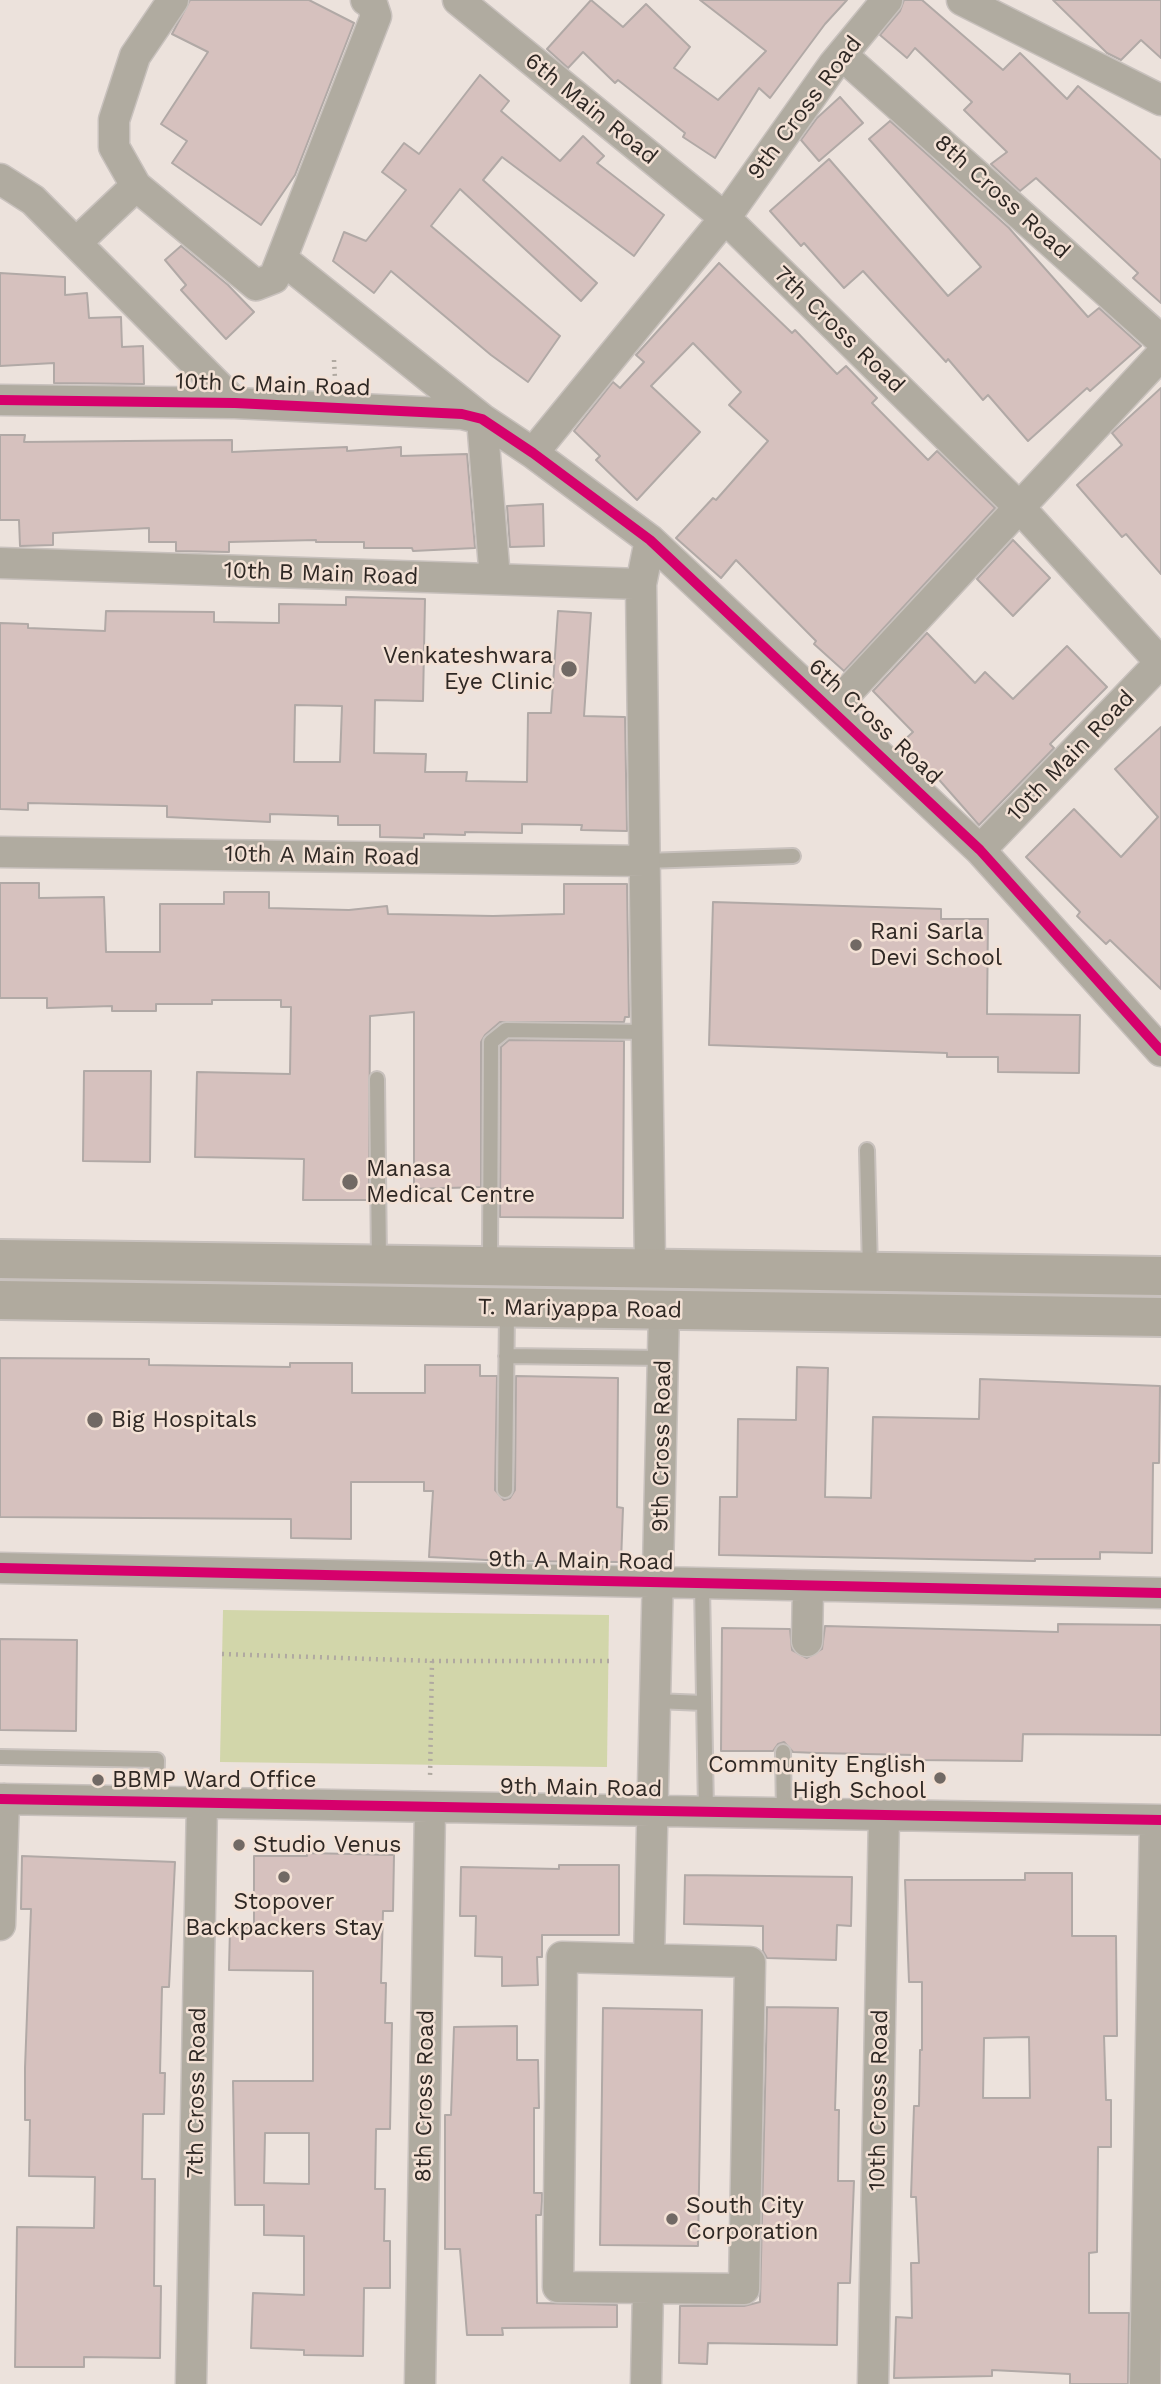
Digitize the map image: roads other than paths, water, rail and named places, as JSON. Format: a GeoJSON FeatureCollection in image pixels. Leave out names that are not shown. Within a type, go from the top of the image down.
{"type":"FeatureCollection","features":[{"type":"Feature","properties":{"kind":"main road","name":"T. Mariyappa Road"},"geometry":{"type":"LineString","coordinates":[[0,1259],[1161,1276]]}},
{"type":"Feature","properties":{"kind":"main road","name":"T. Mariyappa Road"},"geometry":{"type":"LineString","coordinates":[[0,1300],[1161,1317]]}},
{"type":"Feature","properties":{"kind":"street"},"geometry":{"type":"LineString","coordinates":[[173,0],[135,56],[114,120],[114,147],[136,186],[256,285],[274,278],[376,16],[372,4],[366,0]]}},
{"type":"Feature","properties":{"kind":"street","name":"6th Main Road"},"geometry":{"type":"LineString","coordinates":[[458,0],[724,218]]}},
{"type":"Feature","properties":{"kind":"street","name":"9th Cross Road"},"geometry":{"type":"LineString","coordinates":[[724,218],[842,55],[887,0]]}},
{"type":"Feature","properties":{"kind":"street"},"geometry":{"type":"LineString","coordinates":[[962,0],[1161,100]]}},
{"type":"Feature","properties":{"kind":"street","name":"8th Cross Road"},"geometry":{"type":"LineString","coordinates":[[842,55],[1161,340]]}},
{"type":"Feature","properties":{"kind":"street"},"geometry":{"type":"LineString","coordinates":[[0,179],[33,200],[235,403]]}},
{"type":"Feature","properties":{"kind":"street"},"geometry":{"type":"LineString","coordinates":[[76,243],[136,186]]}},
{"type":"Feature","properties":{"kind":"street"},"geometry":{"type":"LineString","coordinates":[[533,453],[724,218]]}},
{"type":"Feature","properties":{"kind":"street","name":"7th Cross Road"},"geometry":{"type":"LineString","coordinates":[[724,218],[1020,508],[1161,662]]}},
{"type":"Feature","properties":{"kind":"street"},"geometry":{"type":"LineString","coordinates":[[282,259],[482,419],[495,579]]}},
{"type":"Feature","properties":{"kind":"street"},"geometry":{"type":"LineString","coordinates":[[831,710],[1161,355]]}},
{"type":"Feature","properties":{"kind":"street","name":"10th C Main Road"},"geometry":{"type":"LineString","coordinates":[[0,400],[235,403],[462,414],[482,419],[533,453]]}},
{"type":"Feature","properties":{"kind":"street","name":"6th Cross Road"},"geometry":{"type":"LineString","coordinates":[[533,453],[650,540],[980,849],[1161,1051]]}},
{"type":"Feature","properties":{"kind":"street"},"geometry":{"type":"LineString","coordinates":[[650,540],[641,584],[650,1268]]}},
{"type":"Feature","properties":{"kind":"street","name":"10th B Main Road"},"geometry":{"type":"LineString","coordinates":[[0,563],[641,584]]}},
{"type":"Feature","properties":{"kind":"street","name":"10th Main Road"},"geometry":{"type":"LineString","coordinates":[[980,849],[1161,662]]}},
{"type":"Feature","properties":{"kind":"street","name":"10th A Main Road"},"geometry":{"type":"LineString","coordinates":[[0,852],[645,861]]}},
{"type":"Feature","properties":{"kind":"street","name":"9th Cross Road"},"geometry":{"type":"LineString","coordinates":[[649,1959],[664,1311]]}},
{"type":"Feature","properties":{"kind":"street","name":"9th A Main Road"},"geometry":{"type":"LineString","coordinates":[[0,1568],[1161,1593]]}},
{"type":"Feature","properties":{"kind":"street"},"geometry":{"type":"LineString","coordinates":[[807,1641],[808,1587]]}},
{"type":"Feature","properties":{"kind":"street"},"geometry":{"type":"LineString","coordinates":[[0,1925],[2,1799]]}},
{"type":"Feature","properties":{"kind":"street","name":"9th Main Road"},"geometry":{"type":"LineString","coordinates":[[2,1799],[1158,1820]]}},
{"type":"Feature","properties":{"kind":"street","name":"7th Cross Road"},"geometry":{"type":"LineString","coordinates":[[191,2384],[202,1802]]}},
{"type":"Feature","properties":{"kind":"street","name":"8th Cross Road"},"geometry":{"type":"LineString","coordinates":[[420,2384],[430,1808]]}},
{"type":"Feature","properties":{"kind":"street","name":"10th Cross Road"},"geometry":{"type":"LineString","coordinates":[[873,2384],[884,1816]]}},
{"type":"Feature","properties":{"kind":"street"},"geometry":{"type":"LineString","coordinates":[[1145,2384],[1158,1820]]}},
{"type":"Feature","properties":{"kind":"street"},"geometry":{"type":"LineString","coordinates":[[562,1957],[750,1962],[744,2289],[648,2288],[558,2287],[562,1957]]}},
{"type":"Feature","properties":{"kind":"street"},"geometry":{"type":"LineString","coordinates":[[646,2384],[648,2288]]}},
{"type":"Feature","properties":{"kind":"lane"},"geometry":{"type":"LineString","coordinates":[[645,861],[793,856]]}},
{"type":"Feature","properties":{"kind":"lane"},"geometry":{"type":"LineString","coordinates":[[490,1266],[491,1042],[506,1030],[647,1032]]}},
{"type":"Feature","properties":{"kind":"lane"},"geometry":{"type":"LineString","coordinates":[[377,1079],[379,1264]]}},
{"type":"Feature","properties":{"kind":"lane"},"geometry":{"type":"LineString","coordinates":[[867,1150],[870,1272]]}},
{"type":"Feature","properties":{"kind":"lane"},"geometry":{"type":"LineString","coordinates":[[505,1490],[508,1308]]}},
{"type":"Feature","properties":{"kind":"lane"},"geometry":{"type":"LineString","coordinates":[[506,1356],[664,1358]]}},
{"type":"Feature","properties":{"kind":"lane"},"geometry":{"type":"LineString","coordinates":[[702,1585],[706,1811]]}},
{"type":"Feature","properties":{"kind":"lane"},"geometry":{"type":"LineString","coordinates":[[655,1701],[704,1703]]}},
{"type":"Feature","properties":{"kind":"lane"},"geometry":{"type":"LineString","coordinates":[[783,1752],[785,1815]]}},
{"type":"Feature","properties":{"kind":"lane"},"geometry":{"type":"LineString","coordinates":[[0,1757],[158,1760],[156,1801]]}},
{"type":"Feature","properties":{"kind":"place","name":"Venkateshwara Eye Clinic"},"geometry":{"type":"Point","coordinates":[569,669]}},
{"type":"Feature","properties":{"kind":"place","name":"Rani Sarla Devi School"},"geometry":{"type":"Point","coordinates":[856,945]}},
{"type":"Feature","properties":{"kind":"place","name":"Manasa Medical Centre"},"geometry":{"type":"Point","coordinates":[350,1182]}},
{"type":"Feature","properties":{"kind":"place","name":"Big Hospitals"},"geometry":{"type":"Point","coordinates":[95,1420]}},
{"type":"Feature","properties":{"kind":"place","name":"Community English High School"},"geometry":{"type":"Point","coordinates":[940,1778]}},
{"type":"Feature","properties":{"kind":"place","name":"BBMP Ward Office"},"geometry":{"type":"Point","coordinates":[98,1780]}},
{"type":"Feature","properties":{"kind":"place","name":"Studio Venus"},"geometry":{"type":"Point","coordinates":[239,1845]}},
{"type":"Feature","properties":{"kind":"place","name":"Stopover Backpackers Stay"},"geometry":{"type":"Point","coordinates":[284,1877]}},
{"type":"Feature","properties":{"kind":"place","name":"South City Corporation"},"geometry":{"type":"Point","coordinates":[672,2219]}}]}
